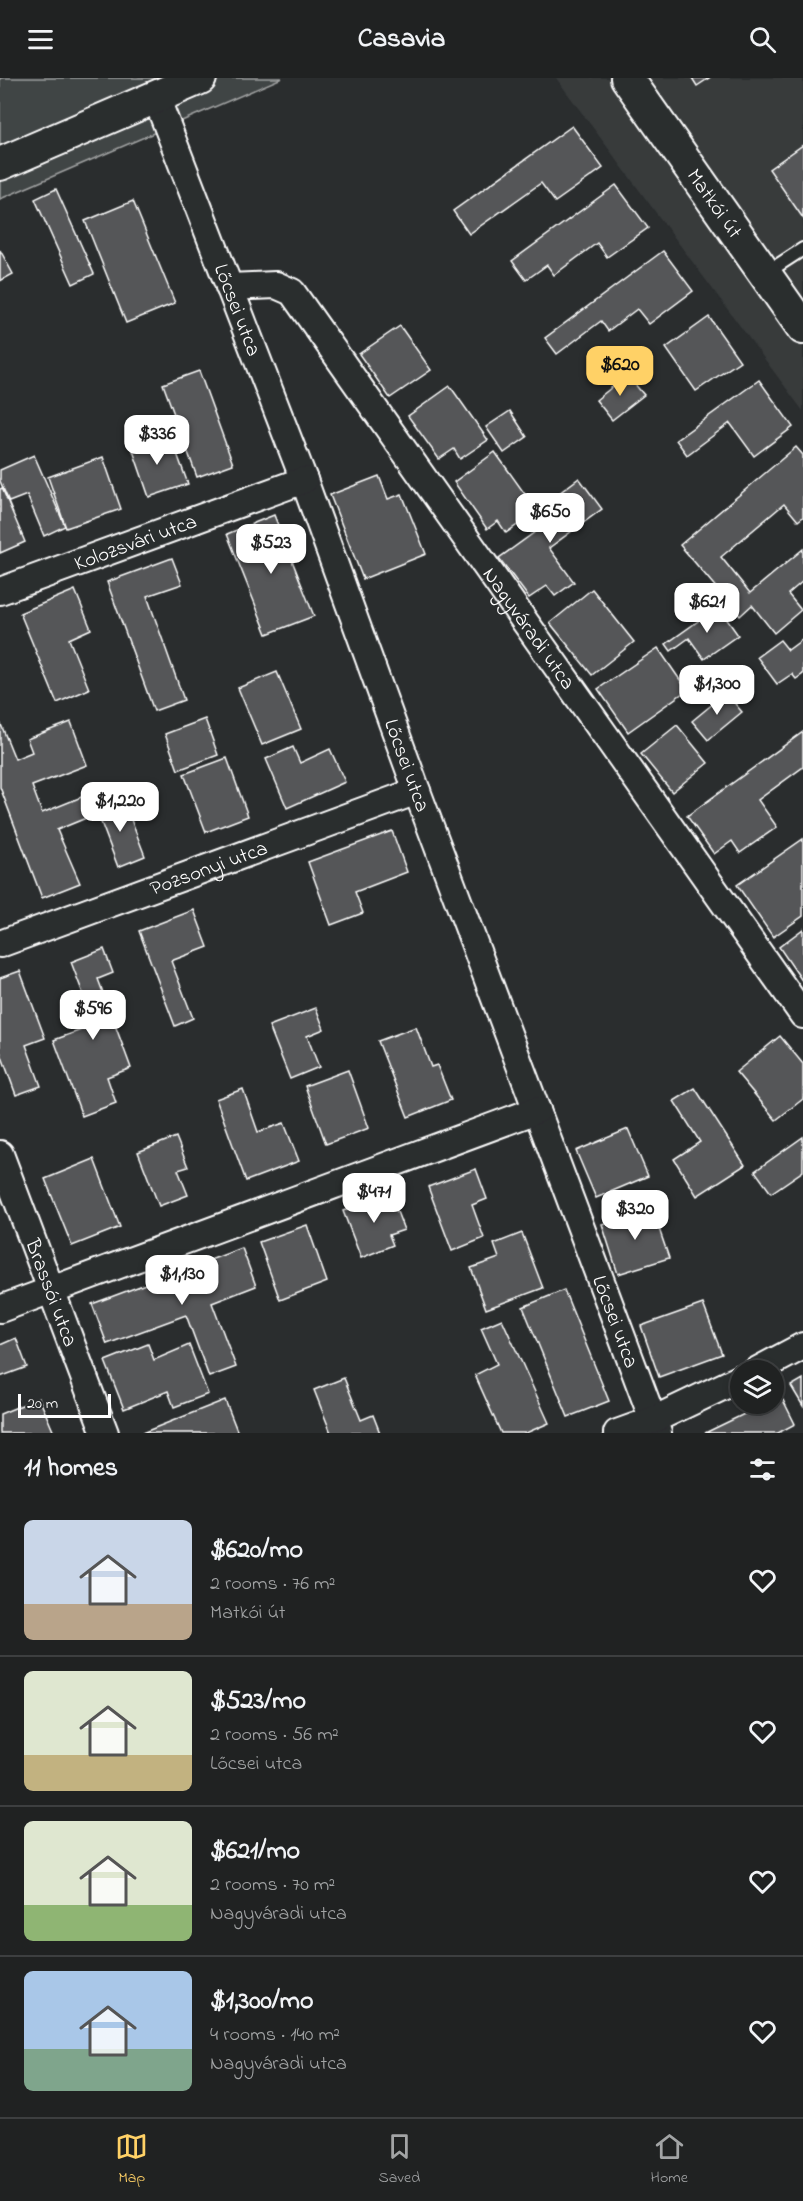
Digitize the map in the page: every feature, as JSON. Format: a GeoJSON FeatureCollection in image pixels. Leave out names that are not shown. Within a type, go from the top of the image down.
{"type":"FeatureCollection","features":[{"type":"Feature","properties":{"kind":"street"},"geometry":{"type":"LineString","coordinates":[[0,164],[200,78]]}},
{"type":"Feature","properties":{"kind":"street","name":"Matkói út"},"geometry":{"type":"LineString","coordinates":[[627,78],[803,328]]}},
{"type":"Feature","properties":{"kind":"street","name":"Lőcsei utca"},"geometry":{"type":"LineString","coordinates":[[156,97],[304,480],[417,791],[656,1426]]}},
{"type":"Feature","properties":{"kind":"street","name":"Nagyváradi utca"},"geometry":{"type":"LineString","coordinates":[[229,286],[276,285],[292,292],[803,1015]]}},
{"type":"Feature","properties":{"kind":"street","name":"Kolozsvári utca"},"geometry":{"type":"LineString","coordinates":[[0,591],[304,480]]}},
{"type":"Feature","properties":{"kind":"street","name":"Pozsonyi utca"},"geometry":{"type":"LineString","coordinates":[[0,944],[417,791]]}},
{"type":"Feature","properties":{"kind":"street"},"geometry":{"type":"LineString","coordinates":[[0,1309],[537,1110]]}},
{"type":"Feature","properties":{"kind":"street","name":"Brassói utca"},"geometry":{"type":"LineString","coordinates":[[0,1154],[105,1433]]}},
{"type":"Feature","properties":{"kind":"street"},"geometry":{"type":"LineString","coordinates":[[777,1360],[803,1346]]}},
{"type":"Feature","properties":{"kind":"street"},"geometry":{"type":"LineString","coordinates":[[617,1433],[656,1426],[730,1384]]}},
{"type":"Feature","properties":{"kind":"lane"},"geometry":{"type":"LineString","coordinates":[[765,274],[803,249]]}},
{"type":"Feature","properties":{"kind":"shaded area"},"geometry":{"type":"Polygon","coordinates":[[[0,78],[282,78],[0,199],[0,78]]]}},
{"type":"Feature","properties":{"kind":"shaded area"},"geometry":{"type":"Polygon","coordinates":[[[556,78],[803,78],[803,411],[556,78]]]}},
{"type":"Feature","properties":{"kind":"building"},"geometry":{"type":"Polygon","coordinates":[[[692,78],[709,78],[697,86],[692,78]]]}},
{"type":"Feature","properties":{"kind":"building"},"geometry":{"type":"Polygon","coordinates":[[[572,126],[603,168],[555,202],[541,183],[469,234],[453,211],[572,126]]]}},
{"type":"Feature","properties":{"kind":"building"},"geometry":{"type":"Polygon","coordinates":[[[803,145],[803,218],[769,169],[803,145]]]}},
{"type":"Feature","properties":{"kind":"building"},"geometry":{"type":"Polygon","coordinates":[[[616,185],[648,228],[607,257],[597,243],[554,275],[547,265],[526,280],[512,261],[616,185]]]}},
{"type":"Feature","properties":{"kind":"building"},"geometry":{"type":"Polygon","coordinates":[[[56,189],[94,274],[73,284],[35,199],[56,189]]]}},
{"type":"Feature","properties":{"kind":"building"},"geometry":{"type":"Polygon","coordinates":[[[133,201],[175,303],[126,323],[85,221],[133,201]]]}},
{"type":"Feature","properties":{"kind":"building"},"geometry":{"type":"Polygon","coordinates":[[[0,250],[13,274],[0,281],[0,250]]]}},
{"type":"Feature","properties":{"kind":"building"},"geometry":{"type":"Polygon","coordinates":[[[663,251],[693,291],[649,324],[637,309],[608,331],[601,321],[557,354],[545,338],[663,251]]]}},
{"type":"Feature","properties":{"kind":"building"},"geometry":{"type":"Polygon","coordinates":[[[709,317],[740,361],[696,391],[666,348],[709,317]]]}},
{"type":"Feature","properties":{"kind":"building"},"geometry":{"type":"Polygon","coordinates":[[[400,326],[431,370],[390,398],[359,354],[400,326]]]}},
{"type":"Feature","properties":{"kind":"building"},"geometry":{"type":"Polygon","coordinates":[[[199,371],[233,464],[197,477],[163,384],[199,371]]]}},
{"type":"Feature","properties":{"kind":"building"},"geometry":{"type":"Polygon","coordinates":[[[627,375],[644,395],[612,420],[596,400],[627,375]]]}},
{"type":"Feature","properties":{"kind":"building"},"geometry":{"type":"Polygon","coordinates":[[[759,380],[793,427],[754,456],[730,423],[687,455],[676,440],[759,380]]]}},
{"type":"Feature","properties":{"kind":"building"},"geometry":{"type":"Polygon","coordinates":[[[450,386],[488,440],[460,459],[454,449],[439,459],[408,416],[450,386]]]}},
{"type":"Feature","properties":{"kind":"building"},"geometry":{"type":"Polygon","coordinates":[[[510,411],[527,437],[504,453],[486,427],[510,411]]]}},
{"type":"Feature","properties":{"kind":"building"},"geometry":{"type":"Polygon","coordinates":[[[147,429],[156,455],[175,448],[188,484],[149,497],[128,436],[147,429]]]}},
{"type":"Feature","properties":{"kind":"building"},"geometry":{"type":"Polygon","coordinates":[[[796,447],[803,455],[803,517],[798,521],[784,504],[721,557],[750,593],[803,549],[803,581],[788,594],[801,610],[774,633],[752,605],[740,616],[680,545],[796,447]]]}},
{"type":"Feature","properties":{"kind":"building"},"geometry":{"type":"Polygon","coordinates":[[[495,452],[537,511],[506,533],[498,521],[487,529],[454,482],[495,452]]]}},
{"type":"Feature","properties":{"kind":"building"},"geometry":{"type":"Polygon","coordinates":[[[34,455],[65,526],[44,536],[27,495],[9,502],[0,481],[0,470],[34,455]]]}},
{"type":"Feature","properties":{"kind":"building"},"geometry":{"type":"Polygon","coordinates":[[[103,457],[121,509],[66,528],[48,477],[103,457]]]}},
{"type":"Feature","properties":{"kind":"building"},"geometry":{"type":"Polygon","coordinates":[[[379,476],[388,499],[402,494],[426,554],[363,579],[330,495],[379,476]]]}},
{"type":"Feature","properties":{"kind":"building"},"geometry":{"type":"Polygon","coordinates":[[[579,478],[602,509],[549,548],[574,582],[555,596],[547,586],[529,598],[499,558],[564,511],[554,497],[579,478]]]}},
{"type":"Feature","properties":{"kind":"building"},"geometry":{"type":"Polygon","coordinates":[[[2,488],[25,542],[0,553],[0,489],[2,488]]]}},
{"type":"Feature","properties":{"kind":"building"},"geometry":{"type":"Polygon","coordinates":[[[274,515],[314,616],[267,634],[227,534],[274,515]]]}},
{"type":"Feature","properties":{"kind":"building"},"geometry":{"type":"Polygon","coordinates":[[[172,558],[182,584],[147,596],[184,700],[154,711],[107,582],[172,558]]]}},
{"type":"Feature","properties":{"kind":"building"},"geometry":{"type":"Polygon","coordinates":[[[592,589],[634,642],[592,675],[550,623],[592,589]]]}},
{"type":"Feature","properties":{"kind":"building"},"geometry":{"type":"Polygon","coordinates":[[[75,590],[91,629],[69,639],[89,689],[57,703],[20,613],[75,590]]]}},
{"type":"Feature","properties":{"kind":"building"},"geometry":{"type":"Polygon","coordinates":[[[718,607],[738,635],[704,659],[689,638],[671,651],[666,644],[718,607]]]}},
{"type":"Feature","properties":{"kind":"building"},"geometry":{"type":"Polygon","coordinates":[[[803,639],[803,674],[796,679],[792,674],[777,684],[757,657],[780,640],[788,650],[803,639]]]}},
{"type":"Feature","properties":{"kind":"building"},"geometry":{"type":"Polygon","coordinates":[[[658,648],[687,690],[628,732],[598,689],[658,648]]]}},
{"type":"Feature","properties":{"kind":"building"},"geometry":{"type":"Polygon","coordinates":[[[277,672],[301,729],[262,745],[238,688],[277,672]]]}},
{"type":"Feature","properties":{"kind":"building"},"geometry":{"type":"Polygon","coordinates":[[[726,693],[742,712],[708,740],[692,721],[726,693]]]}},
{"type":"Feature","properties":{"kind":"building"},"geometry":{"type":"Polygon","coordinates":[[[205,719],[218,755],[178,770],[165,734],[205,719]]]}},
{"type":"Feature","properties":{"kind":"building"},"geometry":{"type":"Polygon","coordinates":[[[0,722],[15,759],[32,752],[27,739],[71,722],[87,765],[32,786],[42,813],[84,796],[91,816],[57,830],[80,883],[42,898],[0,787],[0,722]]]}},
{"type":"Feature","properties":{"kind":"building"},"geometry":{"type":"Polygon","coordinates":[[[677,725],[708,763],[672,792],[641,754],[677,725]]]}},
{"type":"Feature","properties":{"kind":"building"},"geometry":{"type":"Polygon","coordinates":[[[803,732],[803,767],[758,800],[777,827],[740,853],[732,841],[714,854],[687,816],[803,732]]]}},
{"type":"Feature","properties":{"kind":"building"},"geometry":{"type":"Polygon","coordinates":[[[293,747],[300,763],[330,749],[345,782],[287,808],[266,759],[293,747]]]}},
{"type":"Feature","properties":{"kind":"building"},"geometry":{"type":"Polygon","coordinates":[[[227,758],[248,816],[206,832],[184,774],[227,758]]]}},
{"type":"Feature","properties":{"kind":"building"},"geometry":{"type":"Polygon","coordinates":[[[123,799],[145,856],[118,867],[96,809],[123,799]]]}},
{"type":"Feature","properties":{"kind":"building"},"geometry":{"type":"Polygon","coordinates":[[[392,831],[407,872],[355,892],[363,913],[331,925],[308,862],[392,831]]]}},
{"type":"Feature","properties":{"kind":"building"},"geometry":{"type":"Polygon","coordinates":[[[803,839],[803,916],[773,937],[737,885],[803,839]]]}},
{"type":"Feature","properties":{"kind":"building"},"geometry":{"type":"Polygon","coordinates":[[[194,910],[208,947],[171,961],[193,1018],[175,1026],[139,931],[194,910]]]}},
{"type":"Feature","properties":{"kind":"building"},"geometry":{"type":"Polygon","coordinates":[[[803,929],[803,982],[779,947],[803,929]]]}},
{"type":"Feature","properties":{"kind":"building"},"geometry":{"type":"Polygon","coordinates":[[[104,949],[113,973],[98,979],[131,1068],[107,1077],[116,1103],[82,1116],[54,1040],[95,1025],[71,962],[104,949]]]}},
{"type":"Feature","properties":{"kind":"building"},"geometry":{"type":"Polygon","coordinates":[[[20,971],[45,1038],[26,1045],[41,1086],[16,1095],[0,1051],[0,978],[20,971]]]}},
{"type":"Feature","properties":{"kind":"building"},"geometry":{"type":"Polygon","coordinates":[[[316,1008],[324,1029],[307,1036],[319,1067],[290,1079],[269,1026],[316,1008]]]}},
{"type":"Feature","properties":{"kind":"building"},"geometry":{"type":"Polygon","coordinates":[[[416,1027],[431,1067],[437,1065],[451,1100],[408,1117],[378,1041],[416,1027]]]}},
{"type":"Feature","properties":{"kind":"building"},"geometry":{"type":"Polygon","coordinates":[[[780,1036],[803,1064],[803,1099],[776,1120],[736,1072],[780,1036]]]}},
{"type":"Feature","properties":{"kind":"building"},"geometry":{"type":"Polygon","coordinates":[[[348,1070],[369,1128],[326,1144],[305,1086],[348,1070]]]}},
{"type":"Feature","properties":{"kind":"building"},"geometry":{"type":"Polygon","coordinates":[[[695,1088],[745,1165],[697,1196],[674,1159],[700,1142],[674,1101],[695,1088]]]}},
{"type":"Feature","properties":{"kind":"building"},"geometry":{"type":"Polygon","coordinates":[[[243,1089],[258,1132],[284,1123],[299,1161],[246,1181],[216,1099],[243,1089]]]}},
{"type":"Feature","properties":{"kind":"building"},"geometry":{"type":"Polygon","coordinates":[[[628,1129],[648,1176],[596,1198],[576,1151],[628,1129]]]}},
{"type":"Feature","properties":{"kind":"building"},"geometry":{"type":"Polygon","coordinates":[[[176,1137],[188,1167],[178,1170],[188,1195],[159,1206],[138,1152],[176,1137]]]}},
{"type":"Feature","properties":{"kind":"building"},"geometry":{"type":"Polygon","coordinates":[[[803,1137],[803,1171],[771,1193],[755,1171],[803,1137]]]}},
{"type":"Feature","properties":{"kind":"building"},"geometry":{"type":"Polygon","coordinates":[[[94,1159],[120,1227],[72,1246],[45,1179],[94,1159]]]}},
{"type":"Feature","properties":{"kind":"building"},"geometry":{"type":"Polygon","coordinates":[[[476,1169],[487,1199],[472,1205],[484,1238],[452,1251],[428,1187],[476,1169]]]}},
{"type":"Feature","properties":{"kind":"building"},"geometry":{"type":"Polygon","coordinates":[[[390,1193],[404,1230],[389,1235],[393,1245],[361,1258],[343,1211],[390,1193]]]}},
{"type":"Feature","properties":{"kind":"building"},"geometry":{"type":"Polygon","coordinates":[[[652,1208],[669,1258],[618,1274],[602,1224],[652,1208]]]}},
{"type":"Feature","properties":{"kind":"building"},"geometry":{"type":"Polygon","coordinates":[[[307,1225],[327,1282],[280,1300],[259,1242],[307,1225]]]}},
{"type":"Feature","properties":{"kind":"building"},"geometry":{"type":"Polygon","coordinates":[[[522,1233],[543,1288],[486,1309],[471,1268],[499,1258],[494,1244],[522,1233]]]}},
{"type":"Feature","properties":{"kind":"building"},"geometry":{"type":"Polygon","coordinates":[[[242,1248],[256,1286],[212,1303],[236,1367],[209,1377],[186,1315],[107,1344],[92,1304],[242,1248]]]}},
{"type":"Feature","properties":{"kind":"building"},"geometry":{"type":"Polygon","coordinates":[[[564,1290],[609,1401],[568,1417],[523,1307],[564,1290]]]}},
{"type":"Feature","properties":{"kind":"building"},"geometry":{"type":"Polygon","coordinates":[[[703,1304],[722,1354],[659,1377],[641,1326],[703,1304]]]}},
{"type":"Feature","properties":{"kind":"building"},"geometry":{"type":"Polygon","coordinates":[[[502,1319],[549,1423],[526,1433],[501,1433],[475,1375],[497,1364],[481,1328],[502,1319]]]}},
{"type":"Feature","properties":{"kind":"building"},"geometry":{"type":"Polygon","coordinates":[[[16,1338],[27,1367],[0,1377],[0,1345],[16,1338]]]}},
{"type":"Feature","properties":{"kind":"building"},"geometry":{"type":"Polygon","coordinates":[[[148,1344],[154,1360],[189,1345],[208,1394],[174,1407],[168,1391],[124,1409],[105,1361],[148,1344]]]}},
{"type":"Feature","properties":{"kind":"building"},"geometry":{"type":"Polygon","coordinates":[[[344,1378],[361,1420],[373,1415],[380,1433],[331,1433],[314,1390],[344,1378]]]}},
{"type":"Feature","properties":{"kind":"building"},"geometry":{"type":"Polygon","coordinates":[[[803,1379],[803,1406],[791,1386],[803,1379]]]}},
{"type":"Feature","properties":{"kind":"building"},"geometry":{"type":"Polygon","coordinates":[[[39,1398],[54,1433],[0,1433],[0,1414],[39,1398]]]}},
{"type":"Feature","properties":{"kind":"building"},"geometry":{"type":"Polygon","coordinates":[[[225,1400],[238,1433],[142,1433],[225,1400]]]}},
{"type":"Feature","properties":{"kind":"building"},"geometry":{"type":"Polygon","coordinates":[[[784,1402],[795,1424],[778,1433],[705,1433],[744,1414],[784,1414],[784,1402]]]}}]}
